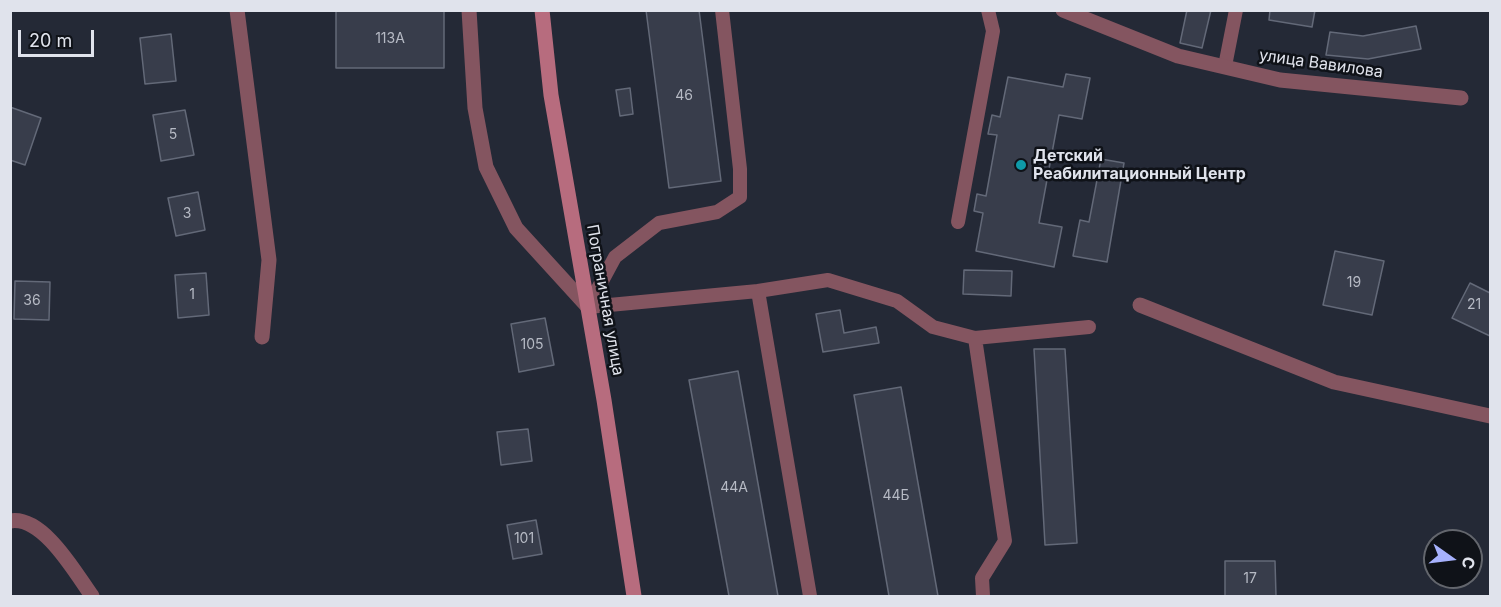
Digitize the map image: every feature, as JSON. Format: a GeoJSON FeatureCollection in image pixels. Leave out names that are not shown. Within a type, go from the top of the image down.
{"type":"FeatureCollection","features":[{"type":"Feature","properties":{"kind":"main road","name":"Пограничная улица"},"geometry":{"type":"LineString","coordinates":[[542,10],[551,95],[588,307],[634,597]]}},
{"type":"Feature","properties":{"kind":"street"},"geometry":{"type":"LineString","coordinates":[[237,10],[269,260],[262,337]]}},
{"type":"Feature","properties":{"kind":"street"},"geometry":{"type":"LineString","coordinates":[[469,10],[474,108],[486,167],[516,228],[588,307]]}},
{"type":"Feature","properties":{"kind":"street","name":"улица Вавилова"},"geometry":{"type":"LineString","coordinates":[[1063,10],[1178,56],[1280,80],[1461,98]]}},
{"type":"Feature","properties":{"kind":"street"},"geometry":{"type":"LineString","coordinates":[[1140,306],[1334,382],[1491,416]]}},
{"type":"Feature","properties":{"kind":"street"},"geometry":{"type":"LineString","coordinates":[[14,520],[36,527],[54,543],[92,597]]}},
{"type":"Feature","properties":{"kind":"lane"},"geometry":{"type":"LineString","coordinates":[[588,307],[615,257],[659,223],[717,212],[740,197],[740,169],[722,10]]}},
{"type":"Feature","properties":{"kind":"lane"},"geometry":{"type":"LineString","coordinates":[[958,222],[993,31],[988,10]]}},
{"type":"Feature","properties":{"kind":"lane"},"geometry":{"type":"LineString","coordinates":[[1225,66],[1236,10]]}},
{"type":"Feature","properties":{"kind":"lane"},"geometry":{"type":"LineString","coordinates":[[588,307],[758,291],[828,280],[897,301],[933,327],[975,339],[1089,327]]}},
{"type":"Feature","properties":{"kind":"lane"},"geometry":{"type":"LineString","coordinates":[[758,291],[810,597]]}},
{"type":"Feature","properties":{"kind":"lane"},"geometry":{"type":"LineString","coordinates":[[975,339],[1005,541],[982,578],[983,597]]}},
{"type":"Feature","properties":{"kind":"building"},"geometry":{"type":"Polygon","coordinates":[[[336,10],[444,10],[444,68],[336,68],[336,10]]]}},
{"type":"Feature","properties":{"kind":"building"},"geometry":{"type":"Polygon","coordinates":[[[646,10],[699,10],[721,181],[669,188],[646,10]]]}},
{"type":"Feature","properties":{"kind":"building"},"geometry":{"type":"Polygon","coordinates":[[[1187,10],[1211,10],[1202,48],[1180,43],[1187,10]]]}},
{"type":"Feature","properties":{"kind":"building"},"geometry":{"type":"Polygon","coordinates":[[[1270,10],[1315,10],[1312,27],[1269,20],[1270,10]]]}},
{"type":"Feature","properties":{"kind":"building"},"geometry":{"type":"Polygon","coordinates":[[[1416,26],[1421,49],[1368,59],[1326,55],[1330,32],[1363,36],[1416,26]]]}},
{"type":"Feature","properties":{"kind":"building"},"geometry":{"type":"Polygon","coordinates":[[[171,34],[176,81],[145,84],[140,38],[171,34]]]}},
{"type":"Feature","properties":{"kind":"building","name":"Детский Реабилитационный Центр"},"geometry":{"type":"Polygon","coordinates":[[[1066,74],[1090,78],[1082,119],[1059,115],[1039,223],[1062,227],[1054,267],[976,251],[983,213],[974,211],[977,194],[986,196],[997,135],[988,134],[992,115],[1000,117],[1008,77],[1063,87],[1066,74]]]}},
{"type":"Feature","properties":{"kind":"building"},"geometry":{"type":"Polygon","coordinates":[[[630,88],[633,114],[620,116],[616,90],[630,88]]]}},
{"type":"Feature","properties":{"kind":"building"},"geometry":{"type":"Polygon","coordinates":[[[10,107],[41,118],[25,165],[10,160],[10,107]]]}},
{"type":"Feature","properties":{"kind":"building"},"geometry":{"type":"Polygon","coordinates":[[[185,110],[194,155],[161,161],[153,115],[185,110]]]}},
{"type":"Feature","properties":{"kind":"building"},"geometry":{"type":"Polygon","coordinates":[[[1101,159],[1124,163],[1107,262],[1073,256],[1080,220],[1089,222],[1101,159]]]}},
{"type":"Feature","properties":{"kind":"building"},"geometry":{"type":"Polygon","coordinates":[[[198,192],[205,230],[176,236],[168,198],[198,192]]]}},
{"type":"Feature","properties":{"kind":"building"},"geometry":{"type":"Polygon","coordinates":[[[1335,251],[1384,261],[1372,315],[1323,305],[1335,251]]]}},
{"type":"Feature","properties":{"kind":"building"},"geometry":{"type":"Polygon","coordinates":[[[964,270],[1012,271],[1011,296],[963,294],[964,270]]]}},
{"type":"Feature","properties":{"kind":"building"},"geometry":{"type":"Polygon","coordinates":[[[206,273],[209,315],[178,318],[175,275],[206,273]]]}},
{"type":"Feature","properties":{"kind":"building"},"geometry":{"type":"Polygon","coordinates":[[[15,281],[50,282],[49,320],[14,319],[15,281]]]}},
{"type":"Feature","properties":{"kind":"building"},"geometry":{"type":"Polygon","coordinates":[[[1470,283],[1490,293],[1490,336],[1452,318],[1470,283]]]}},
{"type":"Feature","properties":{"kind":"building"},"geometry":{"type":"Polygon","coordinates":[[[840,310],[844,333],[876,327],[879,343],[823,352],[816,314],[840,310]]]}},
{"type":"Feature","properties":{"kind":"building"},"geometry":{"type":"Polygon","coordinates":[[[545,318],[554,365],[519,372],[511,324],[545,318]]]}},
{"type":"Feature","properties":{"kind":"building"},"geometry":{"type":"Polygon","coordinates":[[[1034,349],[1065,349],[1077,543],[1045,545],[1034,349]]]}},
{"type":"Feature","properties":{"kind":"building"},"geometry":{"type":"Polygon","coordinates":[[[738,371],[778,596],[729,596],[689,380],[738,371]]]}},
{"type":"Feature","properties":{"kind":"building"},"geometry":{"type":"Polygon","coordinates":[[[901,387],[938,596],[889,596],[854,395],[901,387]]]}},
{"type":"Feature","properties":{"kind":"building"},"geometry":{"type":"Polygon","coordinates":[[[528,429],[532,461],[501,465],[497,432],[528,429]]]}},
{"type":"Feature","properties":{"kind":"building"},"geometry":{"type":"Polygon","coordinates":[[[536,520],[542,554],[513,559],[507,525],[536,520]]]}},
{"type":"Feature","properties":{"kind":"building"},"geometry":{"type":"Polygon","coordinates":[[[1225,561],[1275,561],[1276,596],[1225,596],[1225,561]]]}},
{"type":"Feature","properties":{"kind":"place","name":"Детский Реабилитационный Центр"},"geometry":{"type":"Point","coordinates":[1021,165]}}]}
